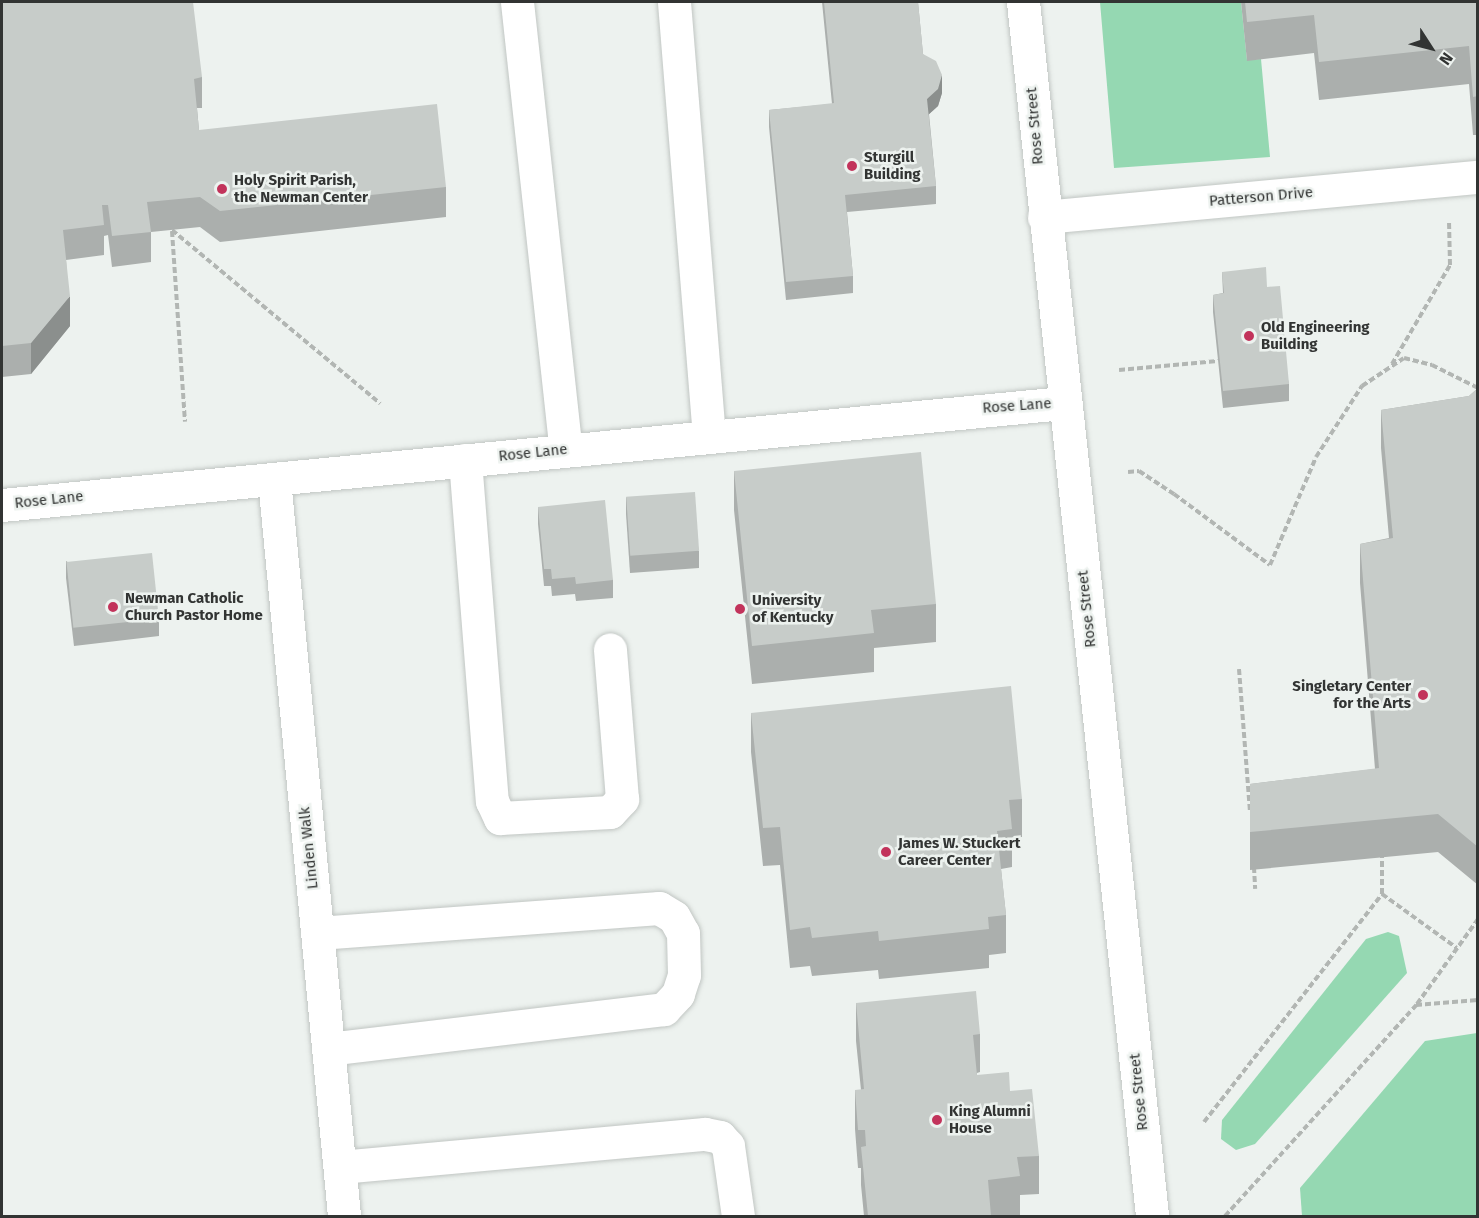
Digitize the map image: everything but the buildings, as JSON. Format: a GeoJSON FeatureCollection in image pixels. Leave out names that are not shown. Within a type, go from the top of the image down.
{"type":"FeatureCollection","features":[{"type":"Feature","properties":{"kind":"street"},"geometry":{"type":"LineString","coordinates":[[517,2],[566,450]]}},
{"type":"Feature","properties":{"kind":"street"},"geometry":{"type":"LineString","coordinates":[[674,2],[709,436]]}},
{"type":"Feature","properties":{"kind":"street","name":"Rose Street"},"geometry":{"type":"LineString","coordinates":[[1023,2],[1044,217],[1152,1216]]}},
{"type":"Feature","properties":{"kind":"street","name":"Patterson Drive"},"geometry":{"type":"LineString","coordinates":[[1044,217],[1478,177]]}},
{"type":"Feature","properties":{"kind":"street","name":"Rose Lane"},"geometry":{"type":"LineString","coordinates":[[2,505],[1064,403]]}},
{"type":"Feature","properties":{"kind":"street"},"geometry":{"type":"LineString","coordinates":[[465,460],[492,801],[500,818],[610,812],[622,799],[610,649]]}},
{"type":"Feature","properties":{"kind":"street","name":"Linden Walk"},"geometry":{"type":"LineString","coordinates":[[273,479],[344,1216]]}},
{"type":"Feature","properties":{"kind":"street"},"geometry":{"type":"LineString","coordinates":[[318,933],[659,908],[674,917],[683,933],[684,975],[678,994],[664,1009],[328,1048]]}},
{"type":"Feature","properties":{"kind":"street"},"geometry":{"type":"LineString","coordinates":[[340,1167],[705,1134],[720,1137],[728,1146],[738,1216]]}},
{"type":"Feature","properties":{"kind":"path"},"geometry":{"type":"LineString","coordinates":[[1390,366],[1450,265],[1448,210]]}},
{"type":"Feature","properties":{"kind":"path"},"geometry":{"type":"LineString","coordinates":[[185,422],[172,230],[380,403]]}},
{"type":"Feature","properties":{"kind":"path"},"geometry":{"type":"LineString","coordinates":[[1128,472],[1139,471],[1270,565],[1316,457],[1336,422],[1362,386],[1404,358],[1432,364],[1478,388]]}},
{"type":"Feature","properties":{"kind":"path"},"geometry":{"type":"LineString","coordinates":[[1119,370],[1218,361]]}},
{"type":"Feature","properties":{"kind":"path"},"geometry":{"type":"LineString","coordinates":[[1239,669],[1251,819]]}},
{"type":"Feature","properties":{"kind":"path"},"geometry":{"type":"LineString","coordinates":[[1204,1122],[1382,894],[1382,849]]}},
{"type":"Feature","properties":{"kind":"path"},"geometry":{"type":"LineString","coordinates":[[1253,854],[1255,889]]}},
{"type":"Feature","properties":{"kind":"path"},"geometry":{"type":"LineString","coordinates":[[1382,894],[1457,948]]}},
{"type":"Feature","properties":{"kind":"path"},"geometry":{"type":"LineString","coordinates":[[1225,1216],[1416,1005],[1478,918]]}},
{"type":"Feature","properties":{"kind":"path"},"geometry":{"type":"LineString","coordinates":[[1416,1005],[1478,1000]]}},
{"type":"Feature","properties":{"kind":"green space"},"geometry":{"type":"Polygon","coordinates":[[[1100,2],[1241,2],[1247,60],[1261,59],[1270,157],[1114,168],[1100,2]]]}},
{"type":"Feature","properties":{"kind":"green space"},"geometry":{"type":"Polygon","coordinates":[[[1388,932],[1399,936],[1407,973],[1255,1144],[1236,1150],[1221,1139],[1222,1120],[1366,939],[1388,932]]]}},
{"type":"Feature","properties":{"kind":"green space"},"geometry":{"type":"Polygon","coordinates":[[[1477,1033],[1477,1216],[1302,1216],[1300,1188],[1425,1041],[1477,1033]]]}},
{"type":"Feature","properties":{"kind":"place","name":"Sturgill Building"},"geometry":{"type":"Point","coordinates":[852,166]}},
{"type":"Feature","properties":{"kind":"place","name":"Holy Spirit Parish, the Newman Center"},"geometry":{"type":"Point","coordinates":[222,189]}},
{"type":"Feature","properties":{"kind":"place","name":"Old Engineering Building"},"geometry":{"type":"Point","coordinates":[1249,336]}},
{"type":"Feature","properties":{"kind":"place","name":"Newman Catholic Church Pastor Home"},"geometry":{"type":"Point","coordinates":[113,607]}},
{"type":"Feature","properties":{"kind":"place","name":"University of Kentucky"},"geometry":{"type":"Point","coordinates":[740,609]}},
{"type":"Feature","properties":{"kind":"place","name":"Singletary Center for the Arts"},"geometry":{"type":"Point","coordinates":[1423,695]}},
{"type":"Feature","properties":{"kind":"place","name":"James W. Stuckert Career Center"},"geometry":{"type":"Point","coordinates":[886,852]}},
{"type":"Feature","properties":{"kind":"place","name":"King Alumni House"},"geometry":{"type":"Point","coordinates":[937,1120]}}]}
